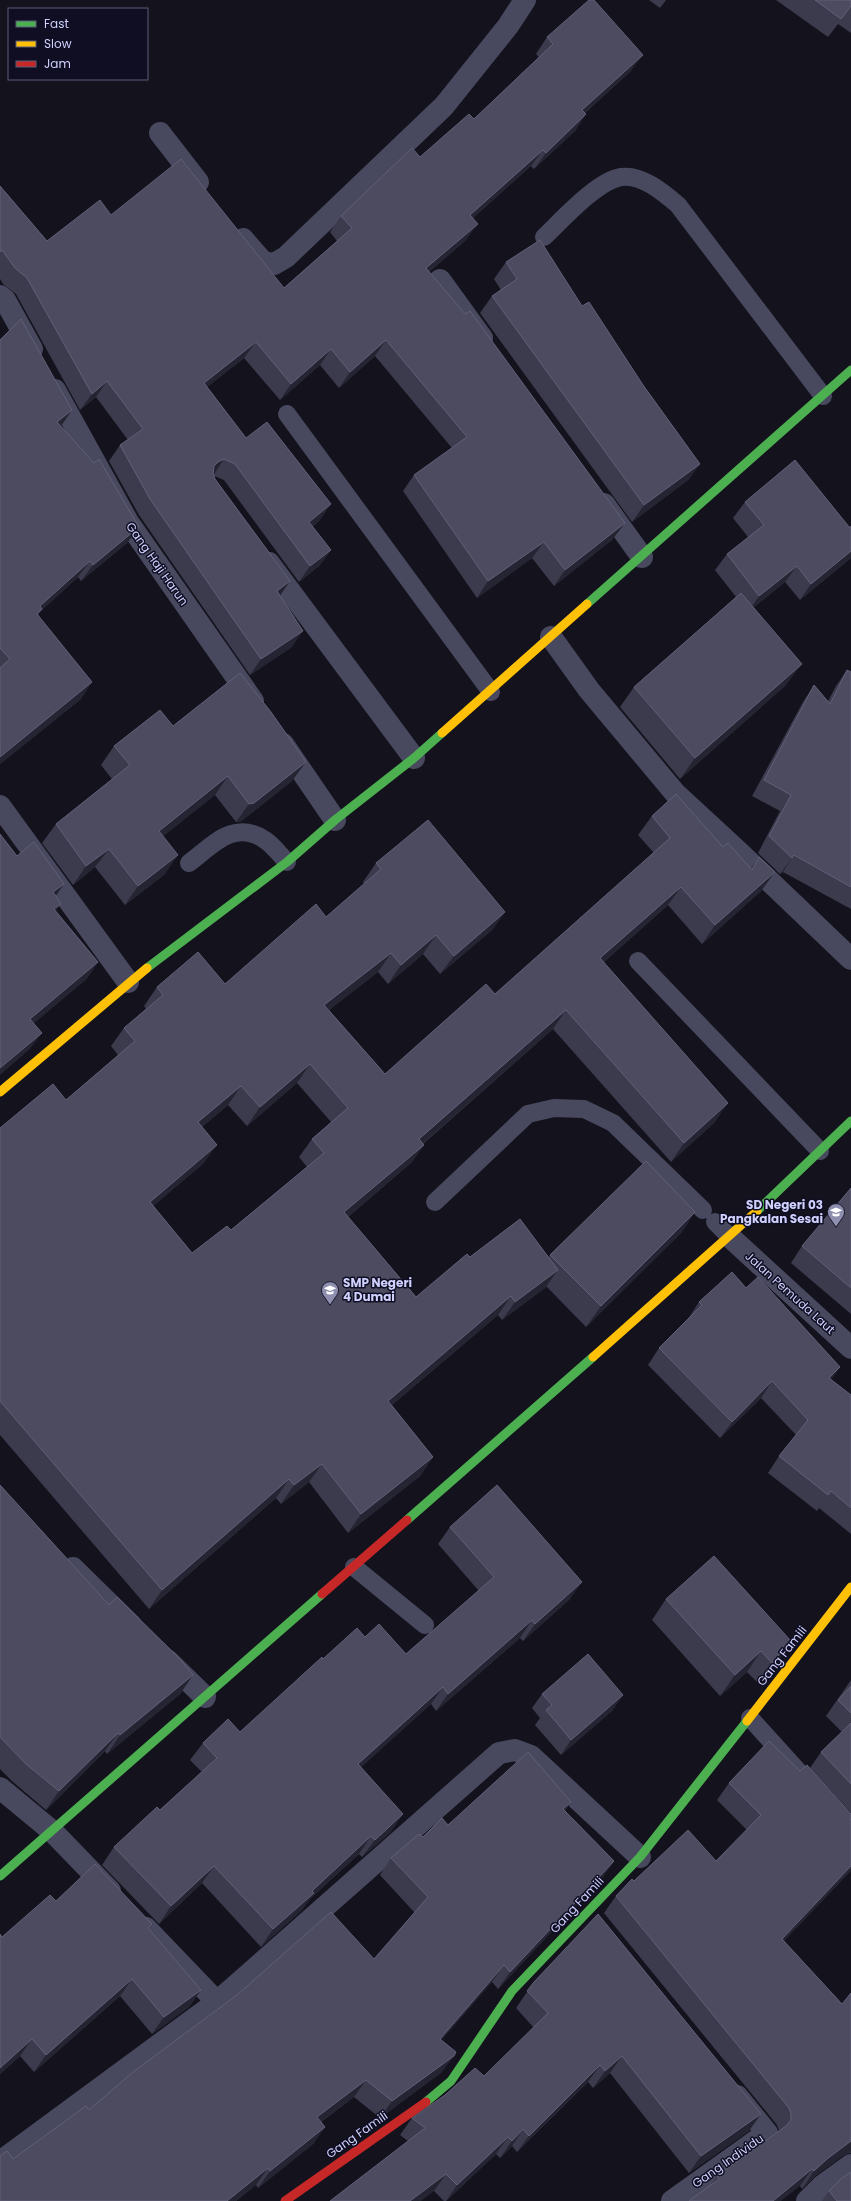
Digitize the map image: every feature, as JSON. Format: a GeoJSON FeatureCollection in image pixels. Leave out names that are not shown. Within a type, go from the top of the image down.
{"type":"FeatureCollection","features":[{"type":"Feature","properties":{"kind":"street"},"geometry":{"type":"LineString","coordinates":[[228,221],[263,262],[274,264],[286,257],[444,106],[508,26],[525,0]]}},
{"type":"Feature","properties":{"kind":"street"},"geometry":{"type":"LineString","coordinates":[[160,133],[209,196]]}},
{"type":"Feature","properties":{"kind":"street"},"geometry":{"type":"LineString","coordinates":[[440,280],[496,357]]}},
{"type":"Feature","properties":{"kind":"street","name":"Gang Haji Harun"},"geometry":{"type":"LineString","coordinates":[[0,296],[9,307],[128,522],[335,820]]}},
{"type":"Feature","properties":{"kind":"street"},"geometry":{"type":"LineString","coordinates":[[0,1092],[128,982],[287,862],[335,820],[414,758],[491,692],[551,636],[642,557],[851,370]]}},
{"type":"Feature","properties":{"kind":"street"},"geometry":{"type":"LineString","coordinates":[[590,486],[642,557]]}},
{"type":"Feature","properties":{"kind":"street"},"geometry":{"type":"LineString","coordinates":[[256,545],[414,758]]}},
{"type":"Feature","properties":{"kind":"street"},"geometry":{"type":"LineString","coordinates":[[551,636],[589,690],[675,793],[851,959]]}},
{"type":"Feature","properties":{"kind":"street"},"geometry":{"type":"LineString","coordinates":[[0,806],[128,982]]}},
{"type":"Feature","properties":{"kind":"street"},"geometry":{"type":"LineString","coordinates":[[0,1876],[354,1567],[716,1223],[820,1151],[851,1121]]}},
{"type":"Feature","properties":{"kind":"street","name":"Jalan Pemuda Laut"},"geometry":{"type":"LineString","coordinates":[[716,1223],[851,1348]]}},
{"type":"Feature","properties":{"kind":"street"},"geometry":{"type":"LineString","coordinates":[[57,1552],[205,1697]]}},
{"type":"Feature","properties":{"kind":"street","name":"Gang Famili"},"geometry":{"type":"LineString","coordinates":[[285,2201],[425,2102],[451,2081],[512,1991],[640,1857],[851,1587]]}},
{"type":"Feature","properties":{"kind":"street"},"geometry":{"type":"LineString","coordinates":[[4,2159],[217,2002],[499,1753],[515,1750],[531,1756],[640,1857]]}},
{"type":"Feature","properties":{"kind":"street"},"geometry":{"type":"LineString","coordinates":[[0,1788],[52,1831],[217,2002]]}},
{"type":"Feature","properties":{"kind":"street"},"geometry":{"type":"LineString","coordinates":[[587,1912],[602,1931]]}},
{"type":"Feature","properties":{"kind":"street","name":"Gang Individu"},"geometry":{"type":"LineString","coordinates":[[672,2201],[767,2133],[722,2078]]}},
{"type":"Feature","properties":{"kind":"street"},"geometry":{"type":"LineString","coordinates":[[807,2201],[822,2186],[851,2165]]}},
{"type":"Feature","properties":{"kind":"lane"},"geometry":{"type":"LineString","coordinates":[[544,236],[603,183],[622,177],[638,180],[657,188],[678,205],[823,396]]}},
{"type":"Feature","properties":{"kind":"lane"},"geometry":{"type":"LineString","coordinates":[[287,414],[491,692]]}},
{"type":"Feature","properties":{"kind":"lane"},"geometry":{"type":"LineString","coordinates":[[189,863],[230,832],[244,832],[264,840],[287,862]]}},
{"type":"Feature","properties":{"kind":"lane"},"geometry":{"type":"LineString","coordinates":[[638,961],[820,1151]]}},
{"type":"Feature","properties":{"kind":"lane"},"geometry":{"type":"LineString","coordinates":[[435,1202],[528,1114],[554,1108],[584,1109],[613,1123],[716,1223]]}},
{"type":"Feature","properties":{"kind":"lane"},"geometry":{"type":"LineString","coordinates":[[354,1567],[425,1625]]}},
{"type":"Feature","properties":{"kind":"lane"},"geometry":{"type":"LineString","coordinates":[[750,1718],[808,1782]]}},
{"type":"Feature","properties":{"kind":"building"},"geometry":{"type":"Polygon","coordinates":[[[589,0],[594,0],[643,55],[582,110],[586,114],[546,153],[543,150],[470,215],[478,224],[426,268],[465,314],[470,311],[625,523],[565,570],[544,542],[488,581],[414,475],[467,437],[386,340],[350,372],[331,349],[291,384],[256,342],[204,383],[246,438],[267,422],[331,504],[309,522],[331,550],[310,566],[235,464],[224,459],[214,466],[213,473],[215,479],[290,581],[277,591],[303,631],[261,659],[150,499],[120,445],[143,429],[107,381],[92,394],[27,278],[15,268],[2,250],[0,252],[0,186],[47,241],[100,200],[111,215],[181,159],[284,288],[352,228],[341,216],[412,148],[420,157],[469,114],[474,119],[553,44],[547,37],[589,0]]]}},
{"type":"Feature","properties":{"kind":"building"},"geometry":{"type":"Polygon","coordinates":[[[815,0],[851,0],[851,6],[841,19],[815,0]]]}},
{"type":"Feature","properties":{"kind":"building"},"geometry":{"type":"Polygon","coordinates":[[[540,240],[582,306],[589,302],[643,385],[700,464],[644,505],[492,296],[517,279],[506,262],[540,240]]]}},
{"type":"Feature","properties":{"kind":"building"},"geometry":{"type":"Polygon","coordinates":[[[21,319],[72,410],[57,422],[94,463],[99,459],[139,527],[93,565],[90,561],[40,606],[42,609],[37,614],[92,682],[0,757],[0,668],[10,659],[0,648],[0,340],[21,319]]]}},
{"type":"Feature","properties":{"kind":"building"},"geometry":{"type":"Polygon","coordinates":[[[795,460],[850,528],[851,526],[851,551],[811,584],[797,566],[759,596],[727,554],[764,525],[745,502],[795,460]]]}},
{"type":"Feature","properties":{"kind":"building"},"geometry":{"type":"Polygon","coordinates":[[[741,593],[802,664],[695,758],[634,687],[741,593]]]}},
{"type":"Feature","properties":{"kind":"building"},"geometry":{"type":"Polygon","coordinates":[[[847,670],[851,672],[851,887],[794,855],[792,858],[769,836],[791,795],[764,780],[814,685],[830,704],[847,670]]]}},
{"type":"Feature","properties":{"kind":"building"},"geometry":{"type":"Polygon","coordinates":[[[240,673],[271,712],[306,762],[254,803],[249,804],[228,776],[159,831],[178,855],[138,886],[109,849],[86,866],[56,824],[130,765],[114,746],[160,710],[173,726],[240,673]]]}},
{"type":"Feature","properties":{"kind":"building"},"geometry":{"type":"Polygon","coordinates":[[[676,794],[723,847],[728,843],[752,870],[759,857],[775,872],[715,925],[681,887],[600,958],[728,1103],[684,1143],[566,1010],[419,1139],[424,1145],[344,1212],[416,1297],[467,1254],[470,1257],[520,1219],[558,1270],[515,1302],[511,1296],[388,1401],[433,1457],[361,1514],[322,1464],[294,1485],[289,1479],[162,1590],[0,1401],[0,1128],[53,1084],[66,1100],[135,1041],[124,1028],[163,995],[157,987],[198,952],[225,984],[316,904],[326,917],[381,869],[376,863],[428,820],[505,912],[454,956],[436,935],[401,965],[391,953],[324,1005],[385,1074],[486,984],[495,994],[670,838],[652,816],[676,794]],[[310,1064],[260,1107],[241,1086],[198,1122],[217,1145],[150,1202],[192,1253],[227,1226],[231,1230],[324,1153],[312,1139],[348,1108],[310,1064]]]}},
{"type":"Feature","properties":{"kind":"building"},"geometry":{"type":"Polygon","coordinates":[[[0,834],[17,856],[34,842],[64,884],[53,892],[61,904],[54,909],[98,962],[30,1019],[42,1033],[0,1068],[0,834]]]}},
{"type":"Feature","properties":{"kind":"building"},"geometry":{"type":"Polygon","coordinates":[[[646,1161],[695,1212],[601,1306],[550,1255],[646,1161]]]}},
{"type":"Feature","properties":{"kind":"building","name":"SD Negeri 03 Pangkalan Sesai"},"geometry":{"type":"Polygon","coordinates":[[[851,1188],[851,1288],[802,1246],[851,1188]]]}},
{"type":"Feature","properties":{"kind":"building"},"geometry":{"type":"Polygon","coordinates":[[[732,1272],[746,1288],[758,1277],[840,1367],[829,1378],[851,1395],[851,1508],[831,1491],[828,1495],[779,1456],[808,1420],[772,1381],[732,1422],[659,1348],[702,1305],[699,1302],[732,1272]]]}},
{"type":"Feature","properties":{"kind":"building"},"geometry":{"type":"Polygon","coordinates":[[[0,1485],[109,1605],[117,1597],[180,1659],[193,1675],[120,1735],[118,1733],[59,1791],[26,1764],[0,1737],[0,1485]]]}},
{"type":"Feature","properties":{"kind":"building"},"geometry":{"type":"Polygon","coordinates":[[[497,1485],[582,1582],[535,1624],[532,1620],[448,1694],[443,1687],[358,1764],[403,1814],[375,1840],[371,1836],[312,1891],[314,1893],[273,1929],[214,1866],[171,1906],[114,1847],[157,1807],[160,1810],[217,1758],[203,1743],[228,1719],[240,1732],[322,1657],[323,1659],[357,1628],[365,1637],[379,1624],[406,1654],[494,1577],[450,1527],[497,1485]]]}},
{"type":"Feature","properties":{"kind":"building"},"geometry":{"type":"Polygon","coordinates":[[[714,1556],[791,1641],[772,1663],[761,1651],[735,1675],[666,1599],[714,1556]]]}},
{"type":"Feature","properties":{"kind":"building"},"geometry":{"type":"Polygon","coordinates":[[[588,1654],[623,1695],[571,1740],[546,1710],[552,1705],[542,1694],[588,1654]]]}},
{"type":"Feature","properties":{"kind":"building"},"geometry":{"type":"Polygon","coordinates":[[[851,1686],[851,1713],[838,1700],[851,1686]]]}},
{"type":"Feature","properties":{"kind":"building"},"geometry":{"type":"Polygon","coordinates":[[[851,1723],[851,1784],[821,1752],[851,1723]]]}},
{"type":"Feature","properties":{"kind":"building"},"geometry":{"type":"Polygon","coordinates":[[[769,1741],[800,1771],[807,1765],[851,1814],[851,1866],[782,1939],[842,2004],[851,1993],[851,2141],[814,2171],[812,2169],[773,2201],[689,2201],[719,2179],[717,2176],[786,2126],[791,2120],[791,2114],[789,2108],[616,1896],[632,1879],[634,1881],[688,1830],[716,1861],[761,1815],[729,1783],[769,1741]]]}},
{"type":"Feature","properties":{"kind":"building"},"geometry":{"type":"Polygon","coordinates":[[[528,1752],[571,1802],[563,1809],[614,1861],[510,1972],[504,1965],[440,2039],[456,2052],[454,2056],[392,2101],[366,2080],[317,2117],[325,2127],[270,2171],[268,2168],[227,2201],[0,2201],[0,2156],[7,2151],[13,2159],[86,2106],[89,2110],[133,2072],[237,1995],[331,1912],[374,1959],[428,1897],[391,1858],[419,1834],[423,1837],[442,1818],[448,1825],[528,1752]]]}},
{"type":"Feature","properties":{"kind":"building"},"geometry":{"type":"Polygon","coordinates":[[[95,1864],[152,1924],[148,1928],[201,1990],[164,2017],[132,1979],[46,2055],[32,2039],[0,2068],[0,1934],[2,1937],[50,1895],[56,1901],[95,1864]]]}},
{"type":"Feature","properties":{"kind":"building"},"geometry":{"type":"Polygon","coordinates":[[[598,1914],[761,2114],[701,2156],[622,2056],[605,2071],[600,2065],[529,2136],[523,2129],[512,2141],[508,2137],[457,2185],[446,2174],[410,2201],[330,2201],[425,2128],[412,2118],[445,2095],[475,2068],[484,2076],[548,2013],[527,1991],[598,1914]]]}},
{"type":"Feature","properties":{"kind":"building"},"geometry":{"type":"Polygon","coordinates":[[[851,2172],[851,2201],[837,2201],[829,2191],[842,2178],[851,2172]]]}},
{"type":"Feature","properties":{"kind":"traffic: fast"},"geometry":{"type":"LineString","coordinates":[[587,604],[851,370]]}},
{"type":"Feature","properties":{"kind":"traffic: fast"},"geometry":{"type":"LineString","coordinates":[[147,968],[287,862],[335,820],[414,758],[442,733]]}},
{"type":"Feature","properties":{"kind":"traffic: fast"},"geometry":{"type":"LineString","coordinates":[[757,1211],[851,1121]]}},
{"type":"Feature","properties":{"kind":"traffic: fast"},"geometry":{"type":"LineString","coordinates":[[407,1520],[593,1357]]}},
{"type":"Feature","properties":{"kind":"traffic: fast"},"geometry":{"type":"LineString","coordinates":[[0,1876],[322,1594]]}},
{"type":"Feature","properties":{"kind":"traffic: fast"},"geometry":{"type":"LineString","coordinates":[[426,2102],[451,2081],[512,1991],[640,1857],[747,1721]]}},
{"type":"Feature","properties":{"kind":"traffic: slow"},"geometry":{"type":"LineString","coordinates":[[442,733],[587,604]]}},
{"type":"Feature","properties":{"kind":"traffic: slow"},"geometry":{"type":"LineString","coordinates":[[0,1092],[147,968]]}},
{"type":"Feature","properties":{"kind":"traffic: slow"},"geometry":{"type":"LineString","coordinates":[[593,1357],[757,1211]]}},
{"type":"Feature","properties":{"kind":"traffic: slow"},"geometry":{"type":"LineString","coordinates":[[747,1721],[851,1587]]}},
{"type":"Feature","properties":{"kind":"traffic: jam"},"geometry":{"type":"LineString","coordinates":[[322,1594],[407,1520]]}},
{"type":"Feature","properties":{"kind":"traffic: jam"},"geometry":{"type":"LineString","coordinates":[[285,2201],[426,2102]]}},
{"type":"Feature","properties":{"kind":"place","name":"SD Negeri 03 Pangkalan Sesai"},"geometry":{"type":"Point","coordinates":[836,1227]}},
{"type":"Feature","properties":{"kind":"place","name":"SMP Negeri 4 Dumai"},"geometry":{"type":"Point","coordinates":[330,1305]}}]}
